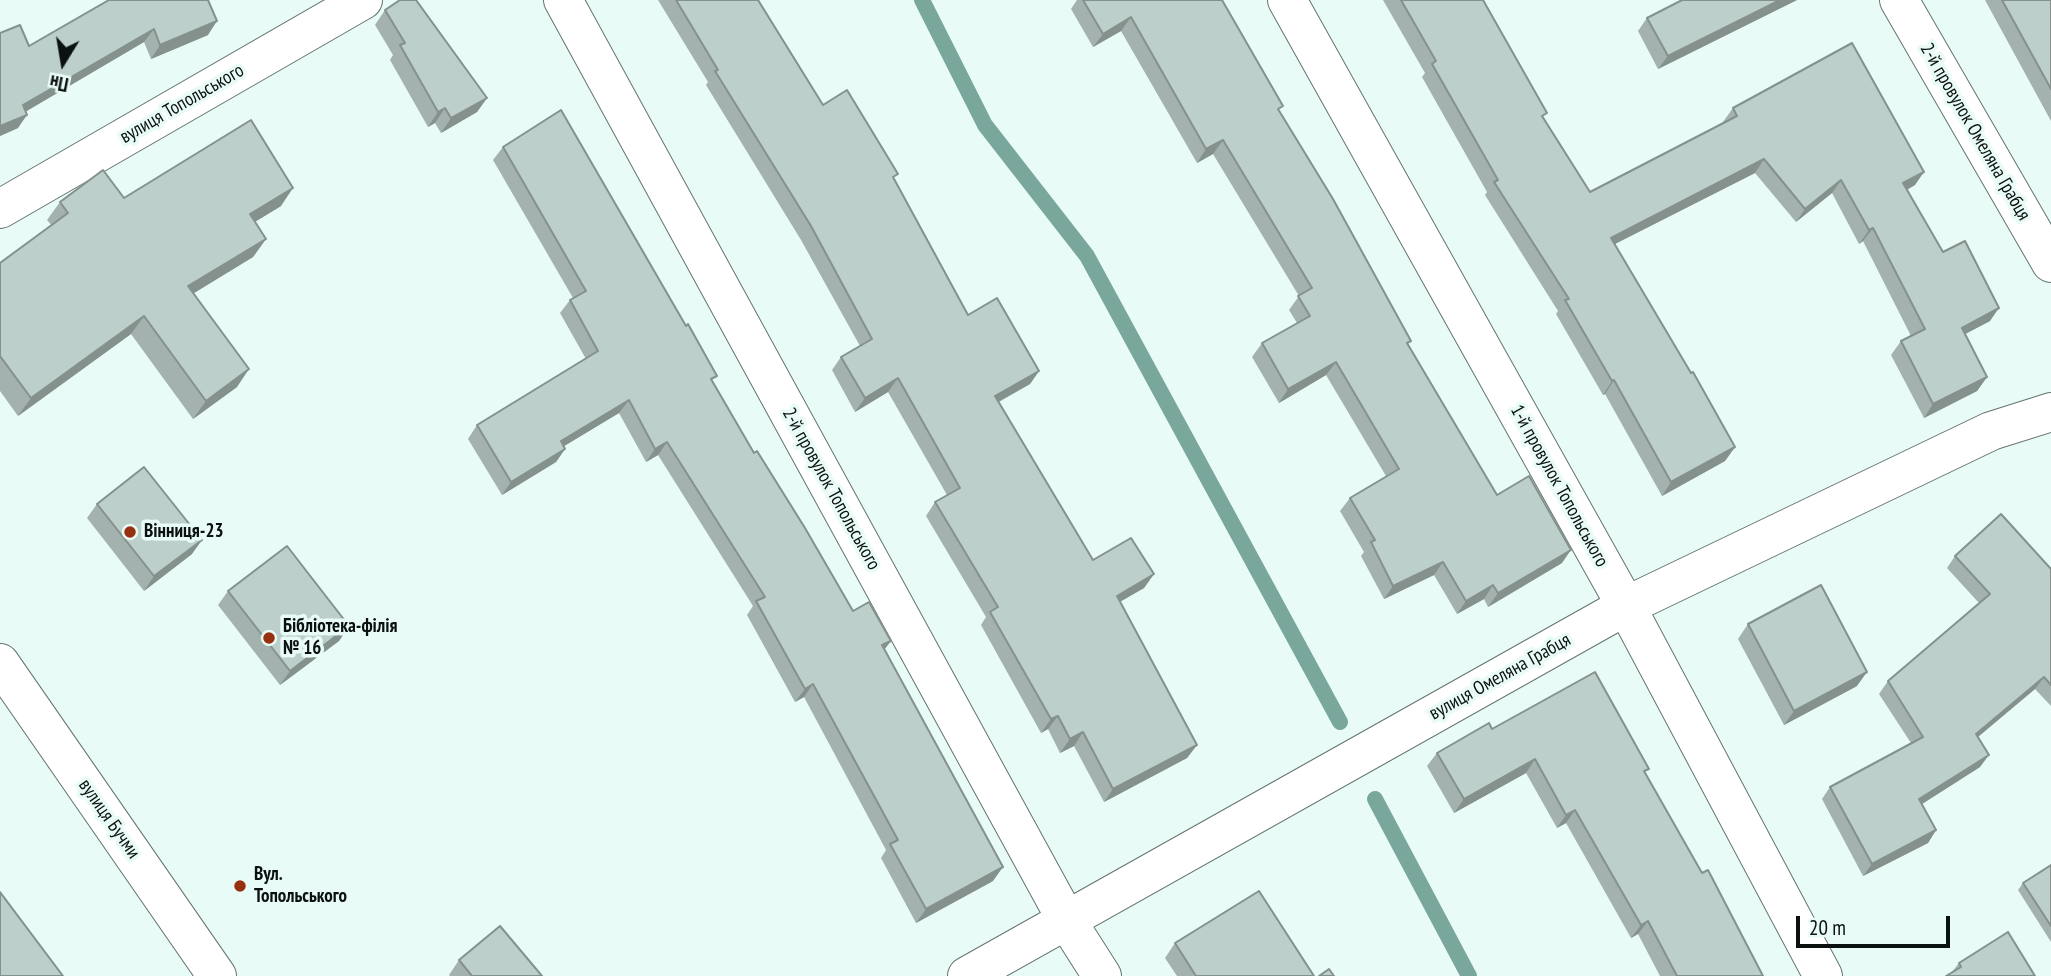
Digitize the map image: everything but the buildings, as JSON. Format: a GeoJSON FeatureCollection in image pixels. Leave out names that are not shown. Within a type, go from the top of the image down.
{"type":"FeatureCollection","features":[{"type":"Feature","properties":{"kind":"street","name":"вулиця Топольського"},"geometry":{"type":"LineString","coordinates":[[0,209],[363,0]]}},
{"type":"Feature","properties":{"kind":"street","name":"2-й провулок Топольського"},"geometry":{"type":"LineString","coordinates":[[563,0],[1067,921],[1102,976]]}},
{"type":"Feature","properties":{"kind":"street","name":"1-й провулок Топольського"},"geometry":{"type":"LineString","coordinates":[[1287,0],[1626,606],[1823,976]]}},
{"type":"Feature","properties":{"kind":"street","name":"2-й провулок Омеляна Грабця"},"geometry":{"type":"LineString","coordinates":[[1899,0],[2051,263]]}},
{"type":"Feature","properties":{"kind":"street","name":"вулиця Омеляна Грабця"},"geometry":{"type":"LineString","coordinates":[[967,976],[1626,606],[1991,431],[2051,412]]}},
{"type":"Feature","properties":{"kind":"street","name":"вулиця Бучми"},"geometry":{"type":"LineString","coordinates":[[0,663],[217,976]]}},
{"type":"Feature","properties":{"kind":"waterway"},"geometry":{"type":"LineString","coordinates":[[922,0],[985,125],[1087,256],[1340,722]]}},
{"type":"Feature","properties":{"kind":"waterway"},"geometry":{"type":"LineString","coordinates":[[1375,799],[1469,976]]}},
{"type":"Feature","properties":{"kind":"place","name":"Вінниця-23"},"geometry":{"type":"Point","coordinates":[130,532]}},
{"type":"Feature","properties":{"kind":"place","name":"Бібліотека-філія № 16"},"geometry":{"type":"Point","coordinates":[269,638]}},
{"type":"Feature","properties":{"kind":"place","name":"Вул. Топольського"},"geometry":{"type":"Point","coordinates":[240,886]}}]}
